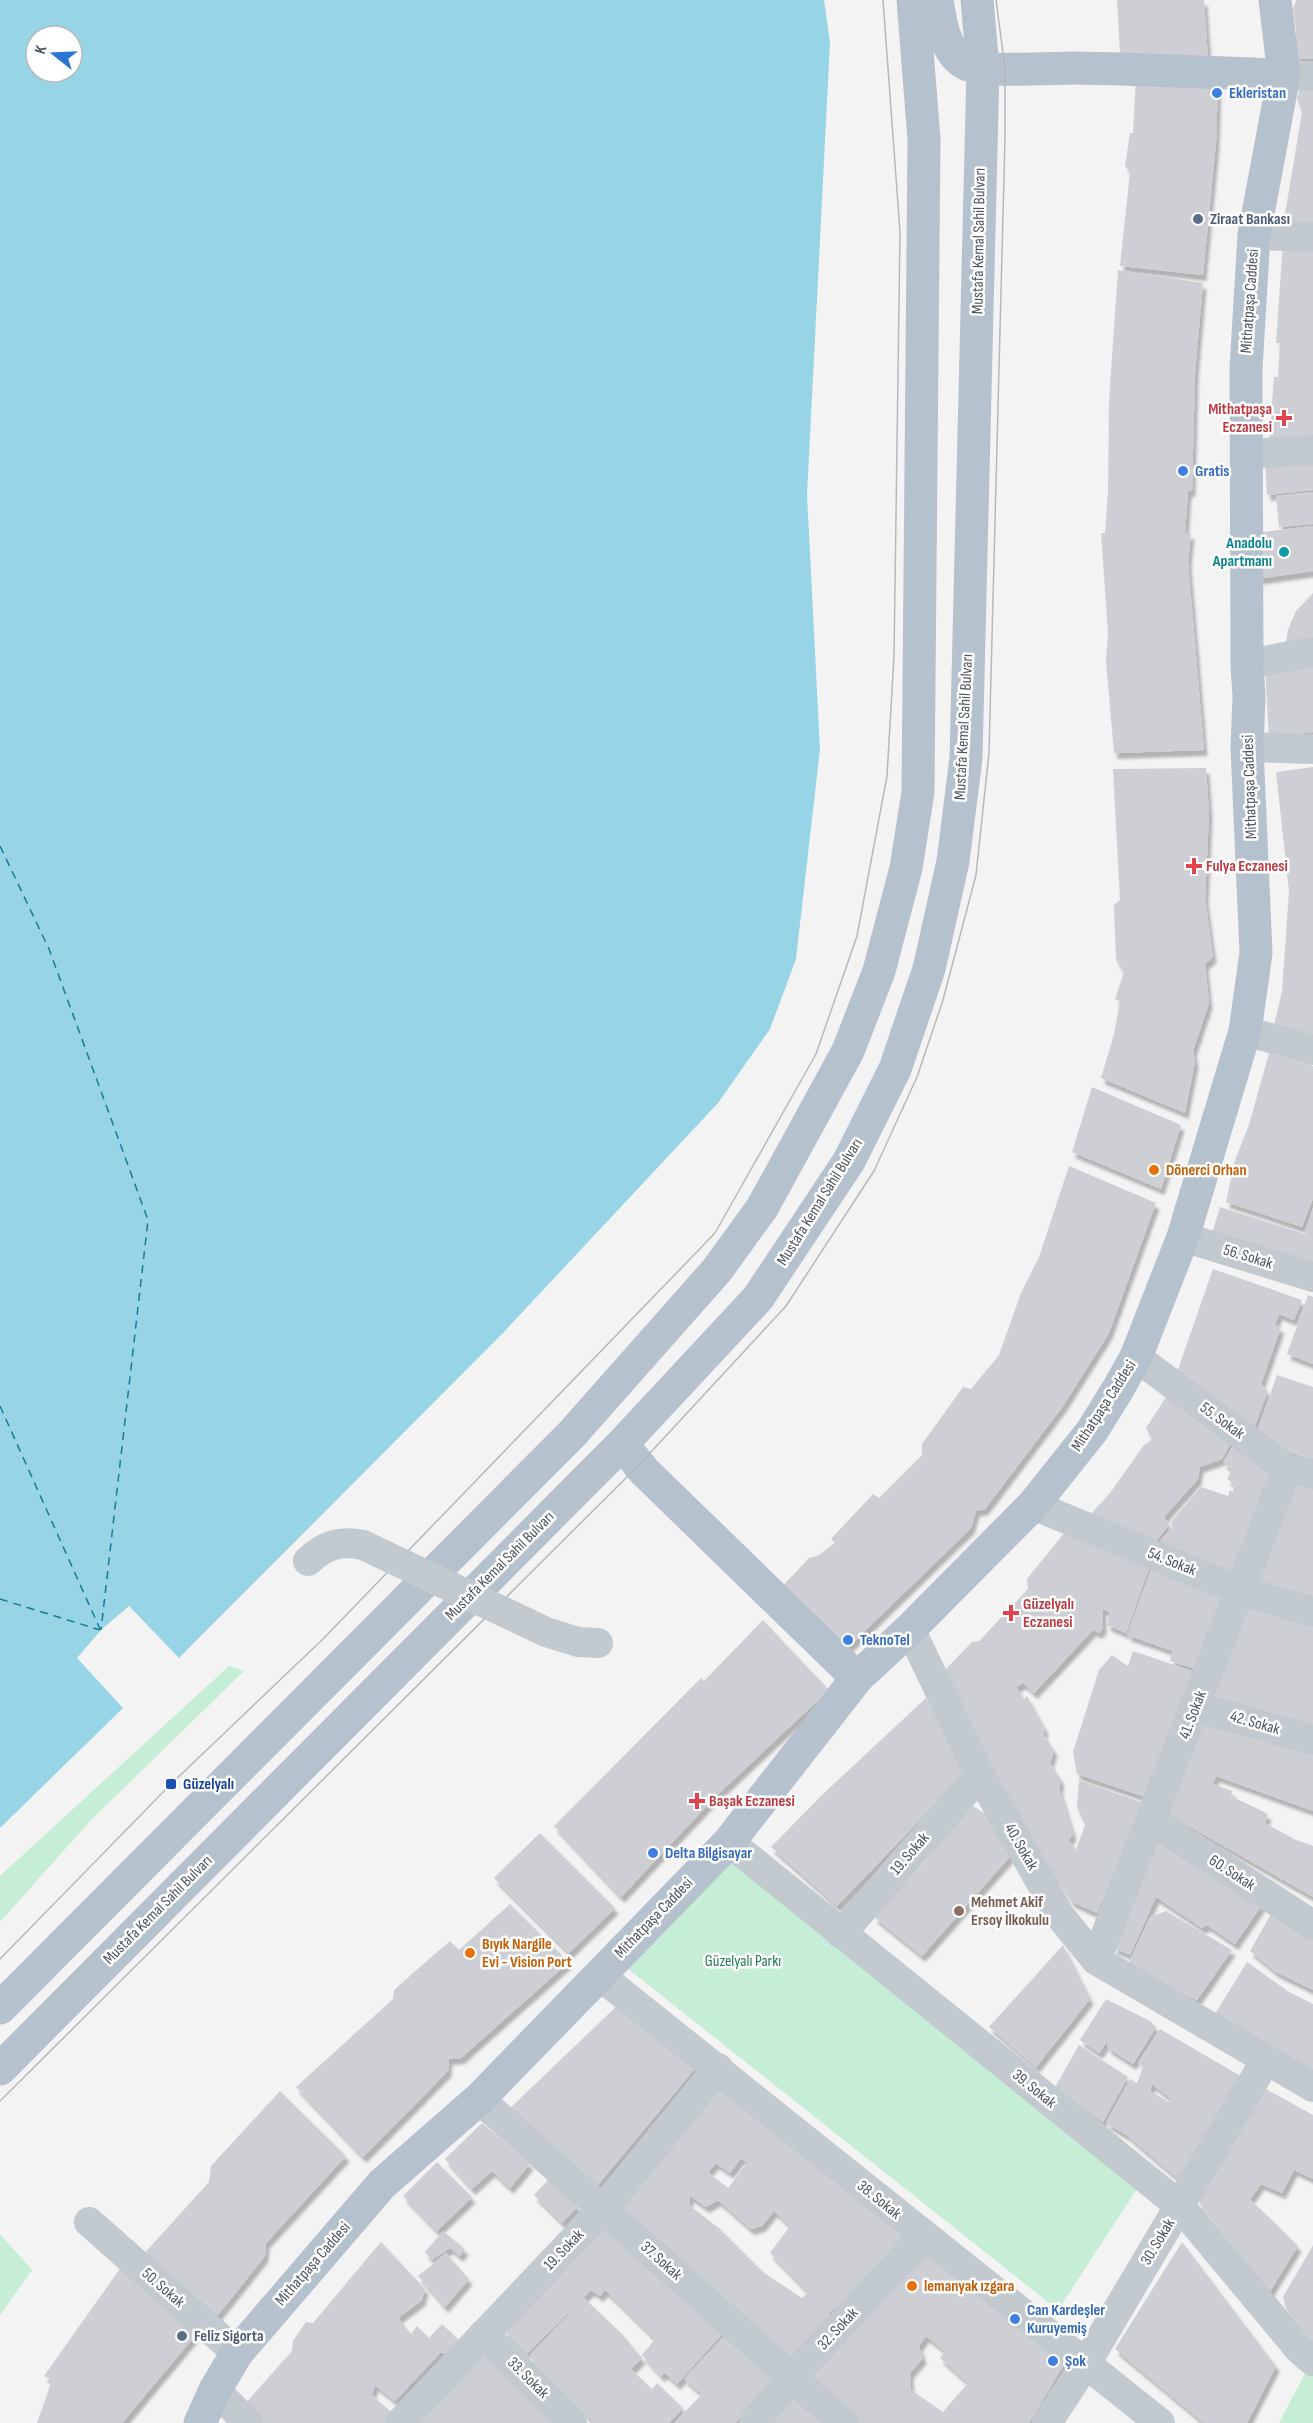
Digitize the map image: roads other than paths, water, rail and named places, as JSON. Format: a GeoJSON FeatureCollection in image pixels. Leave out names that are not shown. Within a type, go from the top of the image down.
{"type":"FeatureCollection","features":[{"type":"Feature","properties":{"kind":"main road"},"geometry":{"type":"LineString","coordinates":[[0,2008],[612,1390],[717,1270],[762,1208],[848,1051],[879,971],[906,868],[918,792],[924,139],[913,0]]}},
{"type":"Feature","properties":{"kind":"main road"},"geometry":{"type":"LineString","coordinates":[[936,0],[941,25],[953,53],[965,64],[983,68],[1074,68],[1298,75]]}},
{"type":"Feature","properties":{"kind":"main road","name":"Mustafa Kemal Sahil Bulvarı"},"geometry":{"type":"LineString","coordinates":[[0,2069],[622,1443],[758,1298],[849,1161],[895,1069],[929,969],[953,861],[966,758],[983,68],[977,0]]}},
{"type":"Feature","properties":{"kind":"main road","name":"Mithatpaşa Caddesi"},"geometry":{"type":"LineString","coordinates":[[200,2423],[215,2390],[237,2353],[382,2184],[479,2099],[729,1842],[857,1678],[910,1629],[1033,1505],[1092,1431],[1136,1357],[1183,1237],[1245,1031],[1256,953],[1247,747],[1250,696],[1247,664],[1246,369],[1254,235],[1298,75],[1275,0]]}},
{"type":"Feature","properties":{"kind":"main road"},"geometry":{"type":"LineString","coordinates":[[622,1443],[644,1471],[857,1678]]}},
{"type":"Feature","properties":{"kind":"street"},"geometry":{"type":"LineString","coordinates":[[1254,235],[1313,237]]}},
{"type":"Feature","properties":{"kind":"street"},"geometry":{"type":"LineString","coordinates":[[1248,454],[1313,450]]}},
{"type":"Feature","properties":{"kind":"street"},"geometry":{"type":"LineString","coordinates":[[1247,664],[1313,652]]}},
{"type":"Feature","properties":{"kind":"street"},"geometry":{"type":"LineString","coordinates":[[1247,747],[1313,749]]}},
{"type":"Feature","properties":{"kind":"street"},"geometry":{"type":"LineString","coordinates":[[1245,1031],[1313,1050]]}},
{"type":"Feature","properties":{"kind":"street","name":"56. Sokak"},"geometry":{"type":"LineString","coordinates":[[1183,1237],[1313,1277]]}},
{"type":"Feature","properties":{"kind":"street","name":"55. Sokak"},"geometry":{"type":"LineString","coordinates":[[1136,1357],[1300,1471]]}},
{"type":"Feature","properties":{"kind":"street","name":"41. Sokak"},"geometry":{"type":"LineString","coordinates":[[1095,1960],[1152,1821],[1238,1590],[1300,1471]]}},
{"type":"Feature","properties":{"kind":"street","name":"54. Sokak"},"geometry":{"type":"LineString","coordinates":[[1033,1505],[1238,1590],[1313,1612]]}},
{"type":"Feature","properties":{"kind":"street"},"geometry":{"type":"LineString","coordinates":[[308,1561],[319,1551],[336,1543],[363,1545],[546,1632],[578,1642],[598,1643]]}},
{"type":"Feature","properties":{"kind":"street","name":"40. Sokak"},"geometry":{"type":"LineString","coordinates":[[910,1629],[980,1775],[1060,1916],[1095,1960],[1313,2087]]}},
{"type":"Feature","properties":{"kind":"street","name":"42. Sokak"},"geometry":{"type":"LineString","coordinates":[[1196,1707],[1313,1740]]}},
{"type":"Feature","properties":{"kind":"street","name":"19. Sokak"},"geometry":{"type":"LineString","coordinates":[[841,1934],[980,1775]]}},
{"type":"Feature","properties":{"kind":"street","name":"60. Sokak"},"geometry":{"type":"LineString","coordinates":[[1152,1821],[1313,1925]]}},
{"type":"Feature","properties":{"kind":"street","name":"39. Sokak"},"geometry":{"type":"LineString","coordinates":[[729,1842],[1180,2206],[1299,2349],[1313,2361]]}},
{"type":"Feature","properties":{"kind":"street","name":"38. Sokak"},"geometry":{"type":"LineString","coordinates":[[599,1976],[718,2068],[1084,2366],[1160,2423]]}},
{"type":"Feature","properties":{"kind":"street","name":"30. Sokak"},"geometry":{"type":"LineString","coordinates":[[1047,2423],[1084,2366],[1266,2060]]}},
{"type":"Feature","properties":{"kind":"street","name":"19. Sokak"},"geometry":{"type":"LineString","coordinates":[[400,2423],[603,2209],[718,2068]]}},
{"type":"Feature","properties":{"kind":"street","name":"37. Sokak"},"geometry":{"type":"LineString","coordinates":[[479,2099],[843,2423]]}},
{"type":"Feature","properties":{"kind":"street","name":"50. Sokak"},"geometry":{"type":"LineString","coordinates":[[89,2222],[237,2353]]}},
{"type":"Feature","properties":{"kind":"street","name":"32. Sokak"},"geometry":{"type":"LineString","coordinates":[[754,2423],[791,2378],[924,2236]]}},
{"type":"Feature","properties":{"kind":"street","name":"33. Sokak"},"geometry":{"type":"LineString","coordinates":[[484,2334],[572,2423]]}},
{"type":"Feature","properties":{"kind":"street"},"geometry":{"type":"LineString","coordinates":[[215,2390],[248,2423]]}},
{"type":"Feature","properties":{"kind":"water"},"geometry":{"type":"Polygon","coordinates":[[[0,0],[824,0],[830,43],[807,495],[820,749],[796,959],[770,1029],[718,1103],[502,1334],[179,1658],[129,1606],[101,1630],[77,1658],[123,1708],[0,1828],[0,0]]]}},
{"type":"Feature","properties":{"kind":"tram line"},"geometry":{"type":"LineString","coordinates":[[0,1959],[171,1784],[323,1639],[715,1233],[816,1054],[857,936],[887,776],[894,656],[900,232],[883,0]]}},
{"type":"Feature","properties":{"kind":"tram line"},"geometry":{"type":"LineString","coordinates":[[0,2101],[638,1466],[786,1306],[874,1171],[917,1077],[943,1000],[976,875],[989,753],[1005,138],[1005,68],[996,0]]}},
{"type":"Feature","properties":{"kind":"place","name":"Ekleristan"},"geometry":{"type":"Point","coordinates":[1217,93]}},
{"type":"Feature","properties":{"kind":"place","name":"Ziraat Bankası"},"geometry":{"type":"Point","coordinates":[1198,219]}},
{"type":"Feature","properties":{"kind":"place","name":"Mithatpaşa Eczanesi"},"geometry":{"type":"Point","coordinates":[1284,418]}},
{"type":"Feature","properties":{"kind":"place","name":"Gratis"},"geometry":{"type":"Point","coordinates":[1183,471]}},
{"type":"Feature","properties":{"kind":"place","name":"Anadolu Apartmanı"},"geometry":{"type":"Point","coordinates":[1284,552]}},
{"type":"Feature","properties":{"kind":"place","name":"Fulya Eczanesi"},"geometry":{"type":"Point","coordinates":[1194,866]}},
{"type":"Feature","properties":{"kind":"place","name":"Dönerci Orhan"},"geometry":{"type":"Point","coordinates":[1154,1170]}},
{"type":"Feature","properties":{"kind":"place","name":"Güzelyalı Eczanesi"},"geometry":{"type":"Point","coordinates":[1011,1613]}},
{"type":"Feature","properties":{"kind":"place","name":"TeknoTel"},"geometry":{"type":"Point","coordinates":[848,1640]}},
{"type":"Feature","properties":{"kind":"place","name":"Güzelyalı"},"geometry":{"type":"Point","coordinates":[171,1784]}},
{"type":"Feature","properties":{"kind":"place","name":"Başak Eczanesi"},"geometry":{"type":"Point","coordinates":[697,1801]}},
{"type":"Feature","properties":{"kind":"place","name":"Delta Bilgisayar"},"geometry":{"type":"Point","coordinates":[653,1853]}},
{"type":"Feature","properties":{"kind":"place","name":"Mehmet Akif Ersoy İlkokulu"},"geometry":{"type":"Point","coordinates":[959,1911]}},
{"type":"Feature","properties":{"kind":"place","name":"Bıyık Nargile Evi - Vision Port"},"geometry":{"type":"Point","coordinates":[470,1953]}},
{"type":"Feature","properties":{"kind":"place","name":"lemanyak ızgara"},"geometry":{"type":"Point","coordinates":[912,2286]}},
{"type":"Feature","properties":{"kind":"place","name":"Can Kardeşler Kuruyemiş"},"geometry":{"type":"Point","coordinates":[1015,2319]}},
{"type":"Feature","properties":{"kind":"place","name":"Feliz Sigorta"},"geometry":{"type":"Point","coordinates":[182,2336]}},
{"type":"Feature","properties":{"kind":"place","name":"Şok"},"geometry":{"type":"Point","coordinates":[1053,2361]}},
{"type":"Feature","properties":{"kind":"park label","name":"Güzelyalı Parkı"},"geometry":{"type":"Point","coordinates":[743,1961]}}]}
